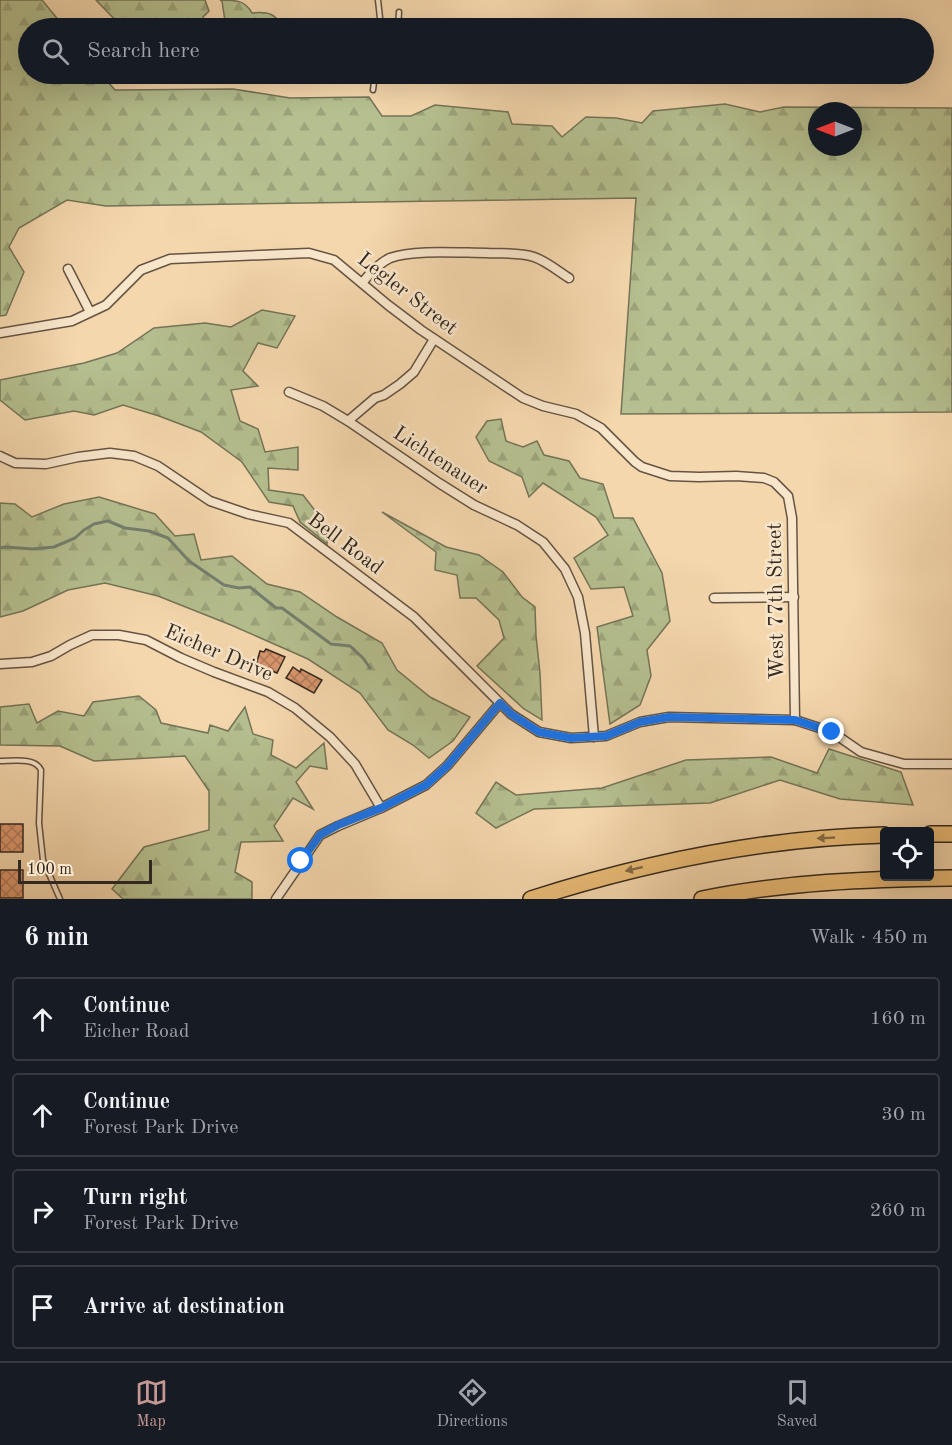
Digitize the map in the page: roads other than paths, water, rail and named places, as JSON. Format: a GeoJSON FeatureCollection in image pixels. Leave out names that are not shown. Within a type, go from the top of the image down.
{"type":"FeatureCollection","features":[{"type":"Feature","properties":{"kind":"highway"},"geometry":{"type":"LineString","coordinates":[[934,834],[952,834]]}},
{"type":"Feature","properties":{"kind":"highway"},"geometry":{"type":"LineString","coordinates":[[531,899],[586,881],[714,852],[815,839],[880,835]]}},
{"type":"Feature","properties":{"kind":"highway"},"geometry":{"type":"LineString","coordinates":[[702,899],[811,883],[892,878],[952,878]]}},
{"type":"Feature","properties":{"kind":"street","name":"Legler Street"},"geometry":{"type":"LineString","coordinates":[[0,333],[72,321],[106,305],[141,270],[170,259],[309,253],[334,260],[388,305],[434,339],[523,398],[589,420],[601,428],[635,462],[652,471],[670,476],[764,478],[778,485]]}},
{"type":"Feature","properties":{"kind":"street"},"geometry":{"type":"LineString","coordinates":[[362,283],[380,265],[391,258],[407,254],[435,253],[532,256],[569,278]]}},
{"type":"Feature","properties":{"kind":"street"},"geometry":{"type":"LineString","coordinates":[[68,269],[90,312]]}},
{"type":"Feature","properties":{"kind":"street"},"geometry":{"type":"LineString","coordinates":[[348,421],[375,398],[384,395],[414,372],[434,339]]}},
{"type":"Feature","properties":{"kind":"street","name":"Lichtenauer"},"geometry":{"type":"LineString","coordinates":[[289,392],[323,406],[465,500],[518,525],[543,543],[565,569],[578,597],[585,633],[594,737]]}},
{"type":"Feature","properties":{"kind":"street","name":"Bell Road"},"geometry":{"type":"LineString","coordinates":[[0,456],[15,463],[46,464],[110,453],[134,456],[158,466],[210,501],[248,514],[289,523],[414,617],[511,714],[539,732],[571,738],[606,736],[640,722],[669,717],[795,720],[832,732],[861,752],[893,761],[904,764],[952,764]]}},
{"type":"Feature","properties":{"kind":"street","name":"West 77th Street"},"geometry":{"type":"LineString","coordinates":[[778,485],[788,496],[791,510],[795,720]]}},
{"type":"Feature","properties":{"kind":"street"},"geometry":{"type":"LineString","coordinates":[[714,598],[794,597]]}},
{"type":"Feature","properties":{"kind":"street","name":"Eicher Drive"},"geometry":{"type":"LineString","coordinates":[[0,664],[32,662],[51,656],[92,635],[120,635],[146,640],[192,663],[268,692],[295,708],[330,737],[355,764],[381,808]]}},
{"type":"Feature","properties":{"kind":"street"},"geometry":{"type":"LineString","coordinates":[[276,899],[320,835],[426,785],[447,766],[500,703]]}},
{"type":"Feature","properties":{"kind":"lane"},"geometry":{"type":"LineString","coordinates":[[378,0],[380,18]]}},
{"type":"Feature","properties":{"kind":"lane"},"geometry":{"type":"LineString","coordinates":[[399,12],[399,18]]}},
{"type":"Feature","properties":{"kind":"lane"},"geometry":{"type":"LineString","coordinates":[[374,84],[374,90]]}},
{"type":"Feature","properties":{"kind":"lane"},"geometry":{"type":"LineString","coordinates":[[0,761],[34,762],[42,770],[39,823],[43,860],[60,899]]}},
{"type":"Feature","properties":{"kind":"waterway"},"geometry":{"type":"LineString","coordinates":[[0,548],[54,547],[75,538],[94,524],[108,521],[125,528],[149,531],[168,538],[189,561],[224,585],[239,588],[250,587],[276,608],[282,608],[331,644],[350,646],[370,668]]}}]}
